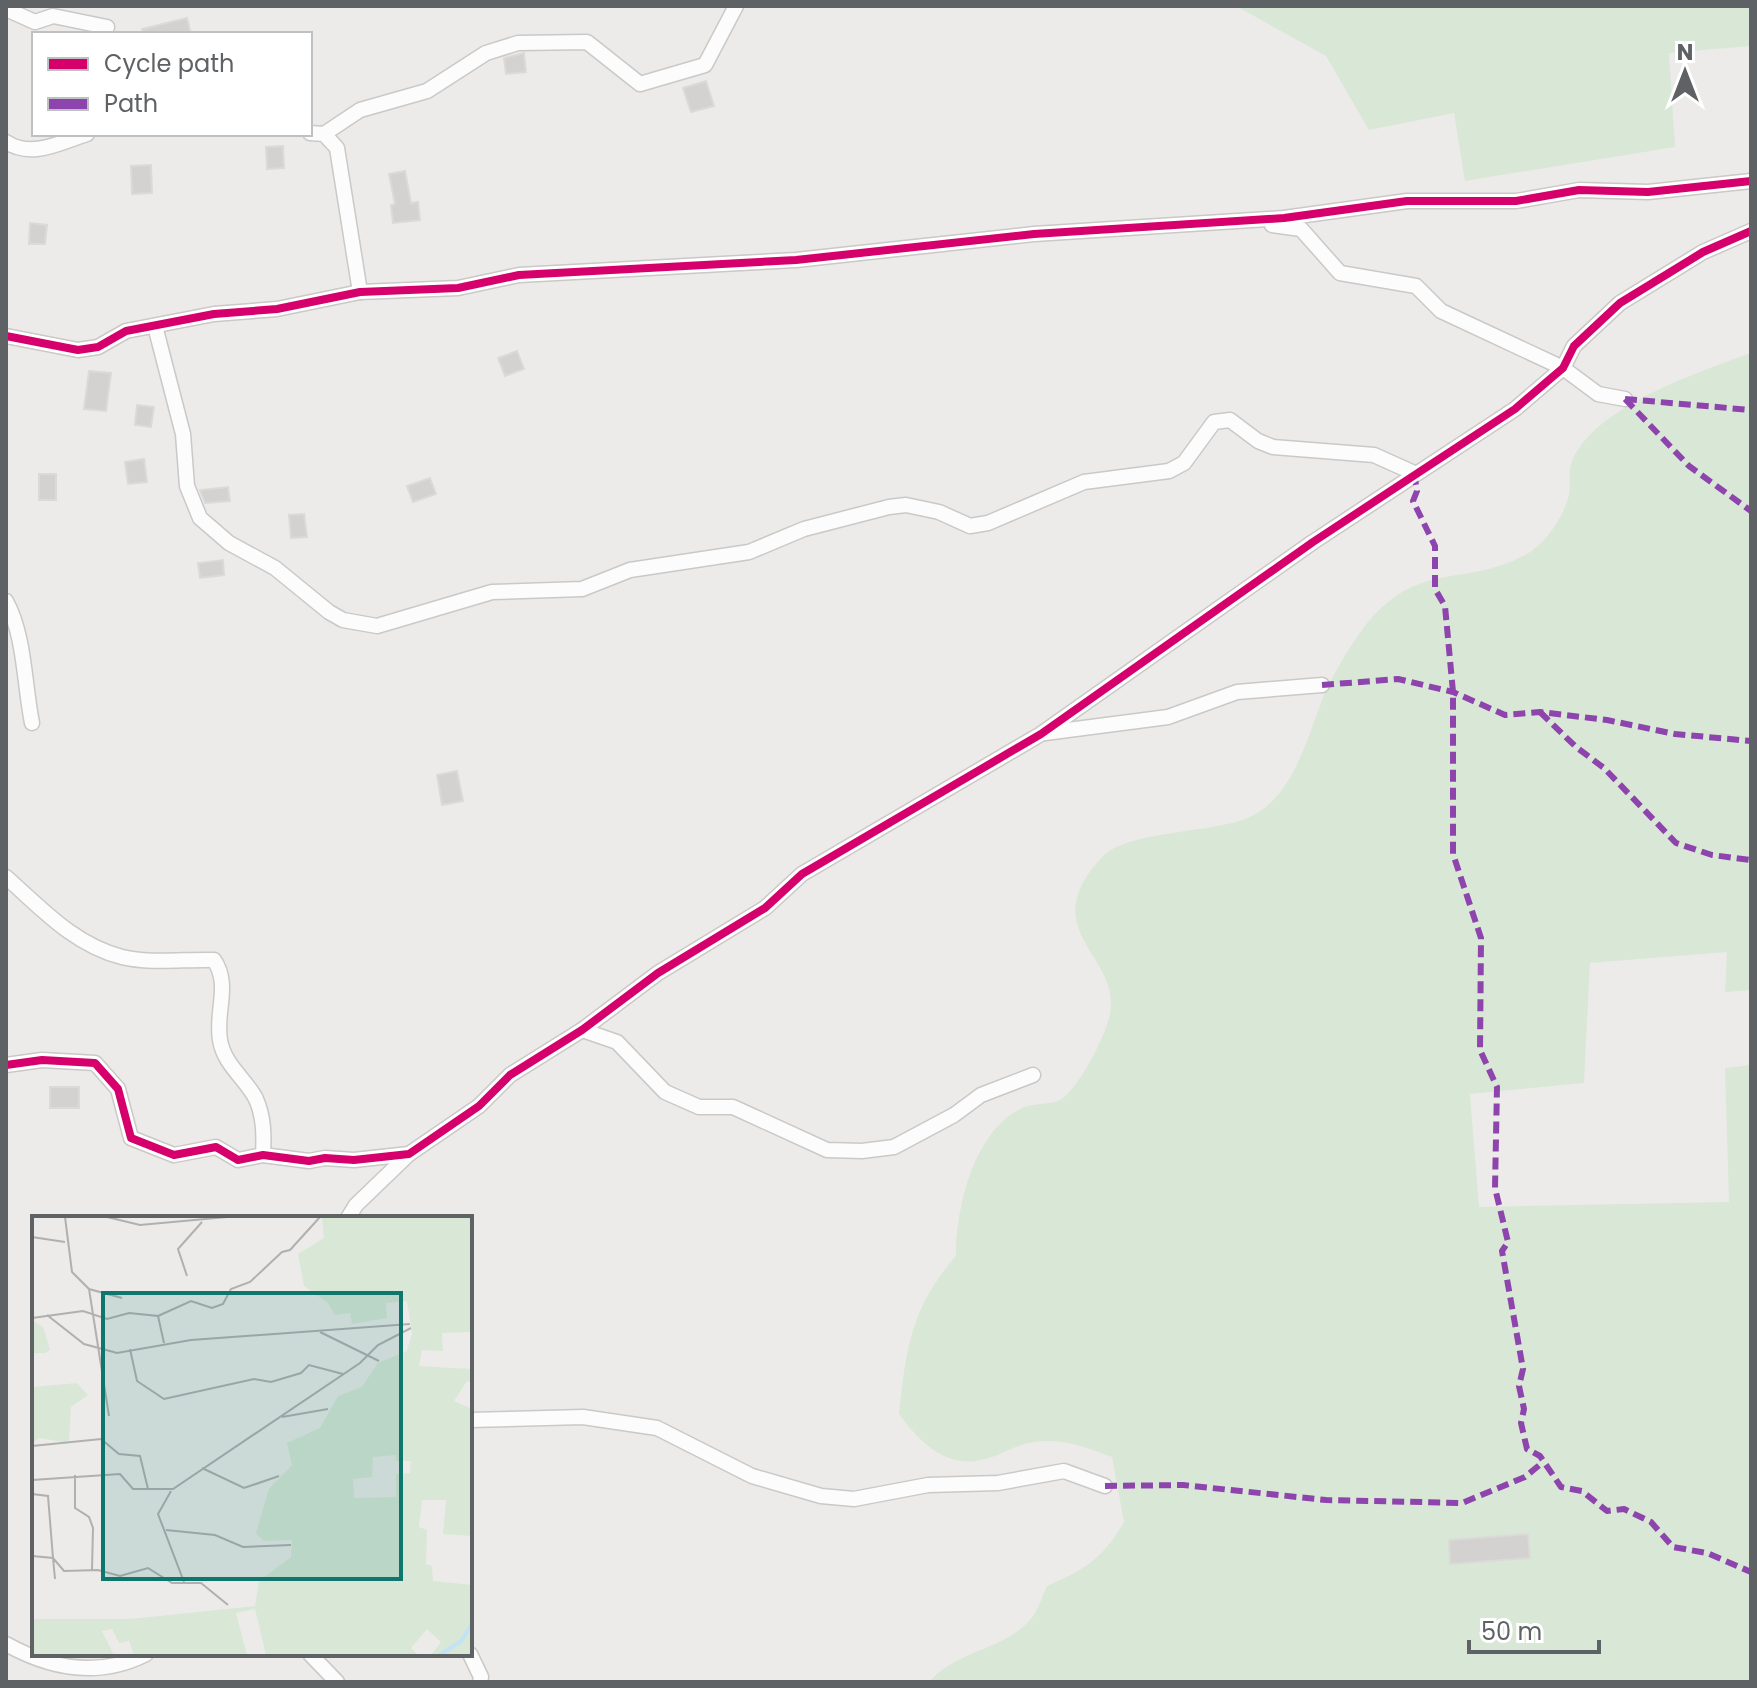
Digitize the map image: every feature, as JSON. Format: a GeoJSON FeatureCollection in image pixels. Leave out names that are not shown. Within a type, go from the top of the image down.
{"type":"FeatureCollection","features":[{"type":"Feature","properties":{"kind":"street"},"geometry":{"type":"LineString","coordinates":[[317,133],[360,110],[427,91],[486,53],[518,43],[587,42],[640,84],[705,65],[736,6]]}},
{"type":"Feature","properties":{"kind":"street"},"geometry":{"type":"LineString","coordinates":[[6,9],[35,22],[53,16],[107,27]]}},
{"type":"Feature","properties":{"kind":"street"},"geometry":{"type":"LineString","coordinates":[[317,133],[333,141],[342,164],[360,292]]}},
{"type":"Feature","properties":{"kind":"street"},"geometry":{"type":"LineString","coordinates":[[6,142],[22,150],[36,150],[81,136]]}},
{"type":"Feature","properties":{"kind":"street"},"geometry":{"type":"LineString","coordinates":[[6,336],[78,350],[98,347],[126,331],[214,314],[277,309],[360,292],[458,288],[519,275],[706,262],[740,264],[747,260],[796,260],[1034,234],[1266,219],[1407,201],[1516,201],[1579,190],[1648,192],[1751,181]]}},
{"type":"Feature","properties":{"kind":"street"},"geometry":{"type":"LineString","coordinates":[[1266,219],[1272,225],[1301,229],[1340,273],[1416,286],[1441,311],[1563,368],[1598,394],[1625,399]]}},
{"type":"Feature","properties":{"kind":"street"},"geometry":{"type":"LineString","coordinates":[[349,1216],[356,1205],[409,1154],[479,1106],[510,1075],[582,1030],[658,973],[765,908],[802,874],[1041,734],[1414,473],[1515,409],[1563,368],[1574,346],[1620,303],[1703,252],[1751,231]]}},
{"type":"Feature","properties":{"kind":"street"},"geometry":{"type":"LineString","coordinates":[[155,326],[183,434],[187,486],[200,518],[229,543],[275,568],[329,612],[360,625],[394,624],[425,609],[492,592],[582,589],[630,570],[749,552],[804,529],[889,507],[906,505],[939,512],[970,526],[988,523],[1084,482],[1169,471],[1184,463],[1214,422],[1230,420],[1258,441],[1273,447],[1374,455],[1414,473]]}},
{"type":"Feature","properties":{"kind":"street"},"geometry":{"type":"LineString","coordinates":[[6,601],[22,648],[21,668],[32,723]]}},
{"type":"Feature","properties":{"kind":"street"},"geometry":{"type":"LineString","coordinates":[[1041,734],[1168,717],[1251,690],[1322,685]]}},
{"type":"Feature","properties":{"kind":"street"},"geometry":{"type":"LineString","coordinates":[[6,877],[61,927],[91,946],[124,957],[214,960],[223,973],[220,1041],[234,1072],[255,1098],[265,1132],[263,1155]]}},
{"type":"Feature","properties":{"kind":"street"},"geometry":{"type":"LineString","coordinates":[[582,1030],[617,1042],[665,1092],[699,1107],[733,1107],[827,1150],[862,1151],[894,1147],[954,1115],[981,1095],[1033,1075]]}},
{"type":"Feature","properties":{"kind":"street"},"geometry":{"type":"LineString","coordinates":[[6,1065],[42,1060],[95,1063],[118,1089],[131,1138],[174,1155],[216,1147],[238,1160],[263,1155],[309,1161],[409,1154]]}},
{"type":"Feature","properties":{"kind":"street"},"geometry":{"type":"LineString","coordinates":[[472,1420],[583,1417],[657,1428],[752,1476],[821,1496],[854,1499],[928,1485],[998,1483],[1064,1471],[1105,1486]]}},
{"type":"Feature","properties":{"kind":"street"},"geometry":{"type":"LineString","coordinates":[[6,1644],[33,1659],[99,1671],[140,1656]]}},
{"type":"Feature","properties":{"kind":"street"},"geometry":{"type":"LineString","coordinates":[[312,1656],[337,1682]]}},
{"type":"Feature","properties":{"kind":"street"},"geometry":{"type":"LineString","coordinates":[[471,1656],[480,1682]]}},
{"type":"Feature","properties":{"kind":"green space"},"geometry":{"type":"Polygon","coordinates":[[[1236,6],[1751,6],[1751,46],[1669,53],[1675,147],[1465,181],[1454,113],[1369,130],[1326,56],[1236,6]]]}},
{"type":"Feature","properties":{"kind":"green space"},"geometry":{"type":"Polygon","coordinates":[[[1751,353],[1751,990],[1725,992],[1727,952],[1590,963],[1584,1083],[1470,1094],[1479,1207],[1729,1202],[1725,1068],[1751,1065],[1751,1682],[929,1682],[953,1663],[1019,1630],[1033,1616],[1047,1586],[1092,1562],[1124,1522],[1112,1457],[1088,1448],[1046,1441],[1026,1444],[981,1460],[955,1460],[933,1450],[899,1414],[913,1330],[929,1293],[956,1256],[964,1193],[981,1151],[992,1133],[1024,1107],[1058,1101],[1066,1096],[1090,1062],[1107,1023],[1110,993],[1077,924],[1076,905],[1083,884],[1101,858],[1114,849],[1151,837],[1237,822],[1266,806],[1279,794],[1298,763],[1324,695],[1342,661],[1362,630],[1382,608],[1401,593],[1420,584],[1502,565],[1525,555],[1546,537],[1563,512],[1569,495],[1572,461],[1584,441],[1602,424],[1625,408],[1678,381],[1751,353]]]}},
{"type":"Feature","properties":{"kind":"building"},"geometry":{"type":"Polygon","coordinates":[[[187,18],[190,32],[143,32],[142,29],[187,18]]]}},
{"type":"Feature","properties":{"kind":"building"},"geometry":{"type":"Polygon","coordinates":[[[524,53],[526,72],[506,74],[504,58],[524,53]]]}},
{"type":"Feature","properties":{"kind":"building"},"geometry":{"type":"Polygon","coordinates":[[[706,81],[714,106],[691,112],[683,88],[706,81]]]}},
{"type":"Feature","properties":{"kind":"building"},"geometry":{"type":"Polygon","coordinates":[[[283,146],[284,168],[267,169],[266,147],[283,146]]]}},
{"type":"Feature","properties":{"kind":"building"},"geometry":{"type":"Polygon","coordinates":[[[151,165],[152,193],[132,194],[131,166],[151,165]]]}},
{"type":"Feature","properties":{"kind":"building"},"geometry":{"type":"Polygon","coordinates":[[[405,171],[411,203],[418,202],[420,220],[393,223],[391,205],[395,204],[389,174],[405,171]]]}},
{"type":"Feature","properties":{"kind":"building"},"geometry":{"type":"Polygon","coordinates":[[[30,223],[47,225],[45,244],[29,244],[30,223]]]}},
{"type":"Feature","properties":{"kind":"building"},"geometry":{"type":"Polygon","coordinates":[[[517,351],[524,369],[505,376],[498,358],[517,351]]]}},
{"type":"Feature","properties":{"kind":"building"},"geometry":{"type":"Polygon","coordinates":[[[89,371],[111,373],[106,411],[84,409],[89,371]]]}},
{"type":"Feature","properties":{"kind":"building"},"geometry":{"type":"Polygon","coordinates":[[[137,405],[154,407],[151,427],[135,425],[137,405]]]}},
{"type":"Feature","properties":{"kind":"building"},"geometry":{"type":"Polygon","coordinates":[[[144,459],[147,482],[128,484],[125,462],[144,459]]]}},
{"type":"Feature","properties":{"kind":"building"},"geometry":{"type":"Polygon","coordinates":[[[39,474],[56,474],[56,500],[39,500],[39,474]]]}},
{"type":"Feature","properties":{"kind":"building"},"geometry":{"type":"Polygon","coordinates":[[[430,478],[436,494],[413,502],[407,486],[430,478]]]}},
{"type":"Feature","properties":{"kind":"building"},"geometry":{"type":"Polygon","coordinates":[[[228,487],[230,501],[205,503],[200,490],[228,487]]]}},
{"type":"Feature","properties":{"kind":"building"},"geometry":{"type":"Polygon","coordinates":[[[304,514],[307,537],[291,538],[289,515],[304,514]]]}},
{"type":"Feature","properties":{"kind":"building"},"geometry":{"type":"Polygon","coordinates":[[[223,560],[224,575],[200,578],[198,563],[223,560]]]}},
{"type":"Feature","properties":{"kind":"building"},"geometry":{"type":"Polygon","coordinates":[[[457,771],[463,801],[442,805],[437,775],[457,771]]]}},
{"type":"Feature","properties":{"kind":"building"},"geometry":{"type":"Polygon","coordinates":[[[50,1087],[79,1087],[79,1108],[50,1108],[50,1087]]]}},
{"type":"Feature","properties":{"kind":"building"},"geometry":{"type":"Polygon","coordinates":[[[1528,1534],[1530,1558],[1450,1564],[1449,1540],[1528,1534]]]}},
{"type":"Feature","properties":{"kind":"marked path"},"geometry":{"type":"LineString","coordinates":[[1625,399],[1689,466],[1751,511]]}},
{"type":"Feature","properties":{"kind":"marked path"},"geometry":{"type":"LineString","coordinates":[[1625,399],[1751,410]]}},
{"type":"Feature","properties":{"kind":"marked path"},"geometry":{"type":"LineString","coordinates":[[1414,473],[1417,491],[1413,501],[1435,546],[1435,589],[1445,606],[1453,692],[1453,854],[1481,938],[1480,1050],[1497,1087],[1495,1188],[1508,1242],[1502,1251],[1523,1369],[1519,1386],[1524,1409],[1521,1423],[1527,1449],[1540,1456],[1561,1487],[1582,1491],[1607,1511],[1624,1509],[1651,1522],[1673,1547],[1707,1553],[1751,1572]]}},
{"type":"Feature","properties":{"kind":"marked path"},"geometry":{"type":"LineString","coordinates":[[1322,685],[1398,679],[1453,692],[1505,715],[1540,712],[1607,720],[1675,734],[1751,741]]}},
{"type":"Feature","properties":{"kind":"marked path"},"geometry":{"type":"LineString","coordinates":[[1540,712],[1576,747],[1604,768],[1676,843],[1712,855],[1751,860]]}},
{"type":"Feature","properties":{"kind":"marked path"},"geometry":{"type":"LineString","coordinates":[[1105,1486],[1183,1485],[1326,1500],[1462,1503],[1525,1477],[1542,1463]]}},
{"type":"Feature","properties":{"kind":"cycle path"},"geometry":{"type":"LineString","coordinates":[[6,336],[78,350],[98,347],[126,331],[214,314],[277,309],[360,292],[458,288],[519,275],[796,260],[1034,234],[1284,218],[1407,201],[1516,201],[1579,190],[1648,192],[1751,181]]}},
{"type":"Feature","properties":{"kind":"cycle path"},"geometry":{"type":"LineString","coordinates":[[6,1065],[42,1060],[95,1063],[118,1089],[131,1138],[174,1155],[216,1147],[238,1160],[263,1155],[309,1161],[409,1154],[479,1106],[510,1075],[582,1030],[658,973],[765,908],[802,874],[1041,734],[1313,542],[1515,409],[1563,368],[1574,346],[1620,303],[1703,252],[1751,231]]}}]}
